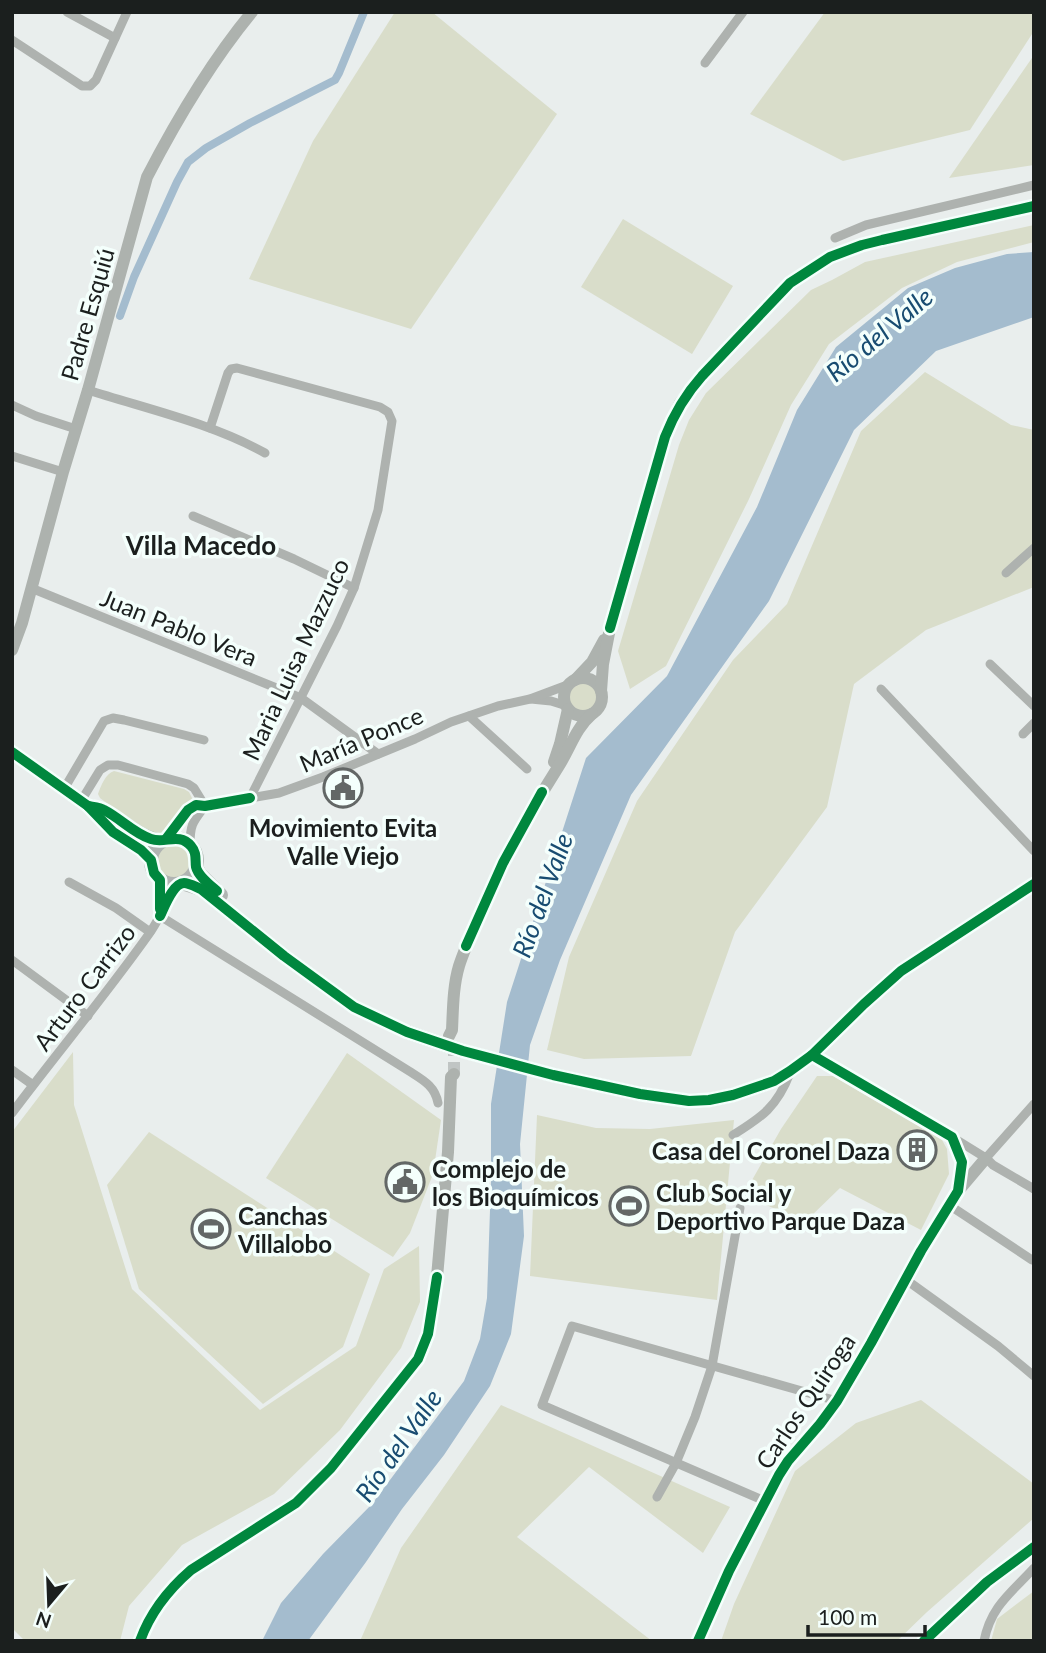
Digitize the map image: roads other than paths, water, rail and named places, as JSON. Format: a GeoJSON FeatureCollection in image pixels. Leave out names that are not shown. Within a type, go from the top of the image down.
{"type":"FeatureCollection","features":[{"type":"Feature","properties":{"kind":"main road","name":"Padre Esquiú"},"geometry":{"type":"LineString","coordinates":[[12,650],[148,177],[208,71],[252,12]]}},
{"type":"Feature","properties":{"kind":"main road"},"geometry":{"type":"LineString","coordinates":[[567,707],[579,716],[585,716],[597,711],[601,705],[603,664],[610,628],[665,437],[688,391],[790,283],[830,257],[862,245],[1034,206]]}},
{"type":"Feature","properties":{"kind":"main road"},"geometry":{"type":"LineString","coordinates":[[542,792],[560,744],[567,707],[566,690],[592,662],[610,628]]}},
{"type":"Feature","properties":{"kind":"main road"},"geometry":{"type":"LineString","coordinates":[[572,682],[586,679],[597,684],[601,691]]}},
{"type":"Feature","properties":{"kind":"main road"},"geometry":{"type":"LineString","coordinates":[[451,1034],[456,980],[466,946],[503,863],[576,732],[592,714]]}},
{"type":"Feature","properties":{"kind":"main road"},"geometry":{"type":"LineString","coordinates":[[12,752],[85,803],[113,832],[141,850],[151,860]]}},
{"type":"Feature","properties":{"kind":"main road"},"geometry":{"type":"LineString","coordinates":[[85,803],[102,808],[145,836],[164,840],[180,839],[190,845],[197,858],[196,867],[189,879],[180,883]]}},
{"type":"Feature","properties":{"kind":"main road"},"geometry":{"type":"LineString","coordinates":[[164,840],[155,847],[151,860],[154,873],[160,880],[201,889],[284,956],[354,1007],[421,1038],[463,1051],[640,1094],[689,1101],[733,1096],[790,1072],[812,1055],[901,971],[1034,884]]}},
{"type":"Feature","properties":{"kind":"main road"},"geometry":{"type":"LineString","coordinates":[[196,867],[206,881],[235,907],[383,1020]]}},
{"type":"Feature","properties":{"kind":"main road"},"geometry":{"type":"LineString","coordinates":[[139,1641],[159,1605],[179,1580],[296,1503],[321,1479],[418,1359],[428,1334],[436,1287],[448,1152],[451,1075]]}},
{"type":"Feature","properties":{"kind":"main road","name":"Carlos Quiroga"},"geometry":{"type":"LineString","coordinates":[[698,1641],[729,1571],[784,1467],[837,1401],[949,1205],[986,1158]]}},
{"type":"Feature","properties":{"kind":"main road"},"geometry":{"type":"LineString","coordinates":[[924,1641],[977,1591],[1034,1547]]}},
{"type":"Feature","properties":{"kind":"street"},"geometry":{"type":"LineString","coordinates":[[67,12],[115,38]]}},
{"type":"Feature","properties":{"kind":"street"},"geometry":{"type":"LineString","coordinates":[[12,40],[82,86],[90,86],[96,80],[127,12]]}},
{"type":"Feature","properties":{"kind":"street"},"geometry":{"type":"LineString","coordinates":[[705,63],[743,12]]}},
{"type":"Feature","properties":{"kind":"street"},"geometry":{"type":"LineString","coordinates":[[835,237],[866,225],[1034,185]]}},
{"type":"Feature","properties":{"kind":"street","name":"Maria Luisa Mazzuco"},"geometry":{"type":"LineString","coordinates":[[210,428],[231,369],[380,407],[388,411],[392,421],[378,510],[354,588],[250,798]]}},
{"type":"Feature","properties":{"kind":"street"},"geometry":{"type":"LineString","coordinates":[[88,390],[210,428],[265,453]]}},
{"type":"Feature","properties":{"kind":"street"},"geometry":{"type":"LineString","coordinates":[[13,407],[76,429]]}},
{"type":"Feature","properties":{"kind":"street"},"geometry":{"type":"LineString","coordinates":[[12,456],[63,471]]}},
{"type":"Feature","properties":{"kind":"street"},"geometry":{"type":"LineString","coordinates":[[193,516],[354,588]]}},
{"type":"Feature","properties":{"kind":"street"},"geometry":{"type":"LineString","coordinates":[[1006,573],[1034,548]]}},
{"type":"Feature","properties":{"kind":"street","name":"Juan Pablo Vera"},"geometry":{"type":"LineString","coordinates":[[31,588],[301,698],[378,754]]}},
{"type":"Feature","properties":{"kind":"street"},"geometry":{"type":"LineString","coordinates":[[990,664],[1034,706]]}},
{"type":"Feature","properties":{"kind":"street","name":"María Ponce"},"geometry":{"type":"LineString","coordinates":[[164,840],[188,810],[196,806],[279,793],[323,778],[451,722],[498,706],[530,699],[572,682]]}},
{"type":"Feature","properties":{"kind":"street"},"geometry":{"type":"LineString","coordinates":[[1024,697],[1034,688]]}},
{"type":"Feature","properties":{"kind":"street"},"geometry":{"type":"LineString","coordinates":[[881,689],[1034,851]]}},
{"type":"Feature","properties":{"kind":"street","name":"María Ponce"},"geometry":{"type":"LineString","coordinates":[[530,699],[567,707]]}},
{"type":"Feature","properties":{"kind":"street"},"geometry":{"type":"LineString","coordinates":[[469,716],[527,769]]}},
{"type":"Feature","properties":{"kind":"street"},"geometry":{"type":"LineString","coordinates":[[64,789],[104,721],[113,718],[124,720],[204,740]]}},
{"type":"Feature","properties":{"kind":"street"},"geometry":{"type":"LineString","coordinates":[[1023,734],[1034,723]]}},
{"type":"Feature","properties":{"kind":"street"},"geometry":{"type":"LineString","coordinates":[[85,803],[100,770],[108,765],[118,765],[188,784],[194,788],[205,806],[193,821],[190,845]]}},
{"type":"Feature","properties":{"kind":"street","name":"Arturo Carrizo"},"geometry":{"type":"LineString","coordinates":[[160,880],[160,916]]}},
{"type":"Feature","properties":{"kind":"street"},"geometry":{"type":"LineString","coordinates":[[69,882],[116,908],[150,932]]}},
{"type":"Feature","properties":{"kind":"street","name":"Arturo Carrizo"},"geometry":{"type":"LineString","coordinates":[[12,1113],[150,932],[180,883]]}},
{"type":"Feature","properties":{"kind":"street"},"geometry":{"type":"LineString","coordinates":[[160,916],[430,1085],[439,1103]]}},
{"type":"Feature","properties":{"kind":"street"},"geometry":{"type":"LineString","coordinates":[[12,960],[88,1016]]}},
{"type":"Feature","properties":{"kind":"street"},"geometry":{"type":"LineString","coordinates":[[812,1055],[952,1137],[1034,1189]]}},
{"type":"Feature","properties":{"kind":"street"},"geometry":{"type":"LineString","coordinates":[[12,1070],[33,1085]]}},
{"type":"Feature","properties":{"kind":"street"},"geometry":{"type":"LineString","coordinates":[[733,1135],[755,1122],[774,1104],[784,1089],[790,1072]]}},
{"type":"Feature","properties":{"kind":"street","name":"Carlos Quiroga"},"geometry":{"type":"LineString","coordinates":[[986,1158],[1034,1104]]}},
{"type":"Feature","properties":{"kind":"street"},"geometry":{"type":"LineString","coordinates":[[952,1137],[962,1162],[958,1191]]}},
{"type":"Feature","properties":{"kind":"street"},"geometry":{"type":"LineString","coordinates":[[949,1205],[1032,1260]]}},
{"type":"Feature","properties":{"kind":"street"},"geometry":{"type":"LineString","coordinates":[[657,1497],[676,1463],[712,1366],[740,1208]]}},
{"type":"Feature","properties":{"kind":"street"},"geometry":{"type":"LineString","coordinates":[[905,1279],[998,1346],[1034,1376]]}},
{"type":"Feature","properties":{"kind":"street"},"geometry":{"type":"LineString","coordinates":[[765,1502],[542,1405],[572,1326],[837,1401]]}},
{"type":"Feature","properties":{"kind":"street"},"geometry":{"type":"LineString","coordinates":[[984,1641],[991,1616],[1034,1568]]}},
{"type":"Feature","properties":{"kind":"water","name":"Río del Valle"},"geometry":{"type":"Polygon","coordinates":[[[1034,252],[1034,317],[936,351],[854,430],[769,601],[631,795],[560,960],[530,1045],[520,1144],[524,1236],[511,1334],[490,1386],[444,1455],[308,1641],[262,1641],[281,1603],[323,1554],[372,1504],[464,1381],[480,1339],[487,1298],[491,1104],[507,1002],[586,758],[667,676],[757,507],[797,410],[836,347],[908,288],[955,268],[1007,254],[1034,252]]]}},
{"type":"Feature","properties":{"kind":"waterway"},"geometry":{"type":"LineString","coordinates":[[120,316],[134,277],[188,162],[206,148],[250,123],[335,80],[364,12]]}},
{"type":"Feature","properties":{"kind":"tunnel"},"geometry":{"type":"LineString","coordinates":[[454,1039],[454,1074]]}},
{"type":"Feature","properties":{"kind":"place","name":"Movimiento Evita Valle Viejo"},"geometry":{"type":"Point","coordinates":[343,788]}},
{"type":"Feature","properties":{"kind":"place","name":"Casa del Coronel Daza"},"geometry":{"type":"Point","coordinates":[917,1150]}},
{"type":"Feature","properties":{"kind":"place","name":"Complejo de los Bioquímicos"},"geometry":{"type":"Point","coordinates":[405,1182]}},
{"type":"Feature","properties":{"kind":"place","name":"Club Social y Deportivo Parque Daza"},"geometry":{"type":"Point","coordinates":[629,1206]}},
{"type":"Feature","properties":{"kind":"place","name":"Canchas Villalobo"},"geometry":{"type":"Point","coordinates":[211,1229]}},
{"type":"Feature","properties":{"kind":"district","name":"Villa Macedo"},"geometry":{"type":"Point","coordinates":[201,545]}}]}
